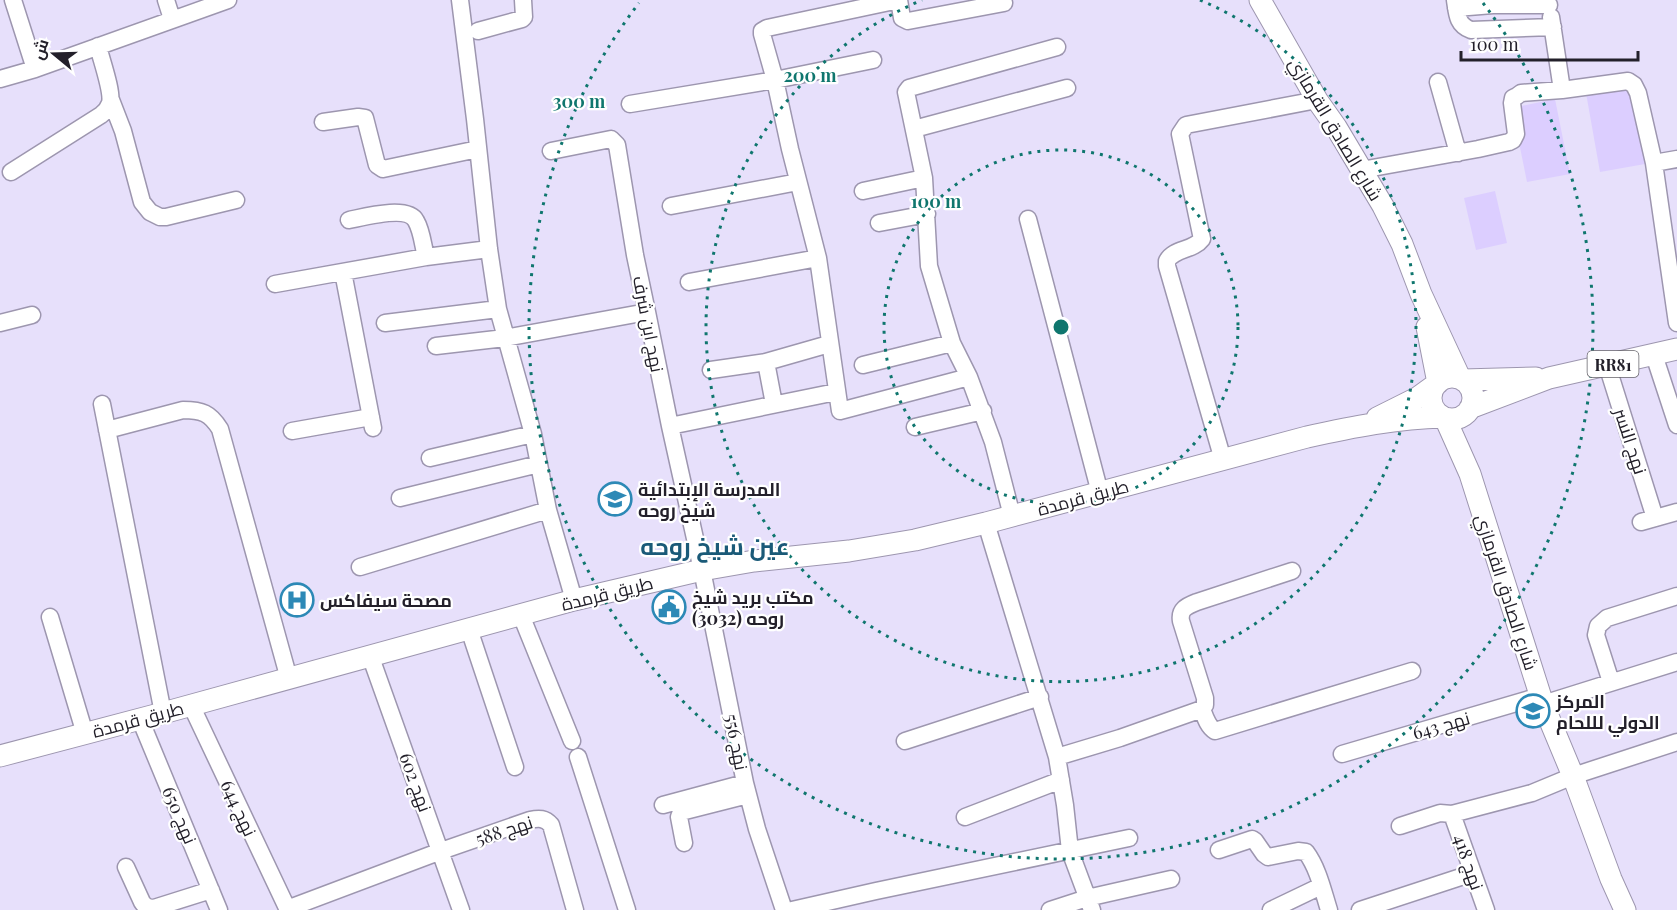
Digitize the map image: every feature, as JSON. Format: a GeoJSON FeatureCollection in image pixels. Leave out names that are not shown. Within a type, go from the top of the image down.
{"type":"FeatureCollection","features":[{"type":"Feature","properties":{"kind":"main road","name":"شارع الصادق القرمازي"},"geometry":{"type":"LineString","coordinates":[[1260,0],[1317,100],[1336,127],[1383,206],[1461,379]]}},
{"type":"Feature","properties":{"kind":"main road","name":"شارع الصادق القرمازي"},"geometry":{"type":"LineString","coordinates":[[1421,294],[1437,384]]}},
{"type":"Feature","properties":{"kind":"main road","name":"RR81"},"geometry":{"type":"LineString","coordinates":[[1444,417],[1455,418],[1468,410],[1549,378],[1677,350]]}},
{"type":"Feature","properties":{"kind":"main road","name":"RR81"},"geometry":{"type":"LineString","coordinates":[[1437,384],[1451,377],[1461,379],[1549,378]]}},
{"type":"Feature","properties":{"kind":"main road"},"geometry":{"type":"LineString","coordinates":[[1461,379],[1471,389],[1472,402],[1468,410]]}},
{"type":"Feature","properties":{"kind":"main road","name":"طريق قرمدة"},"geometry":{"type":"LineString","coordinates":[[1360,426],[1417,398],[1437,384]]}},
{"type":"Feature","properties":{"kind":"main road"},"geometry":{"type":"LineString","coordinates":[[1437,384],[1432,390],[1432,403],[1444,417]]}},
{"type":"Feature","properties":{"kind":"main road","name":"شارع الصادق القرمازي"},"geometry":{"type":"LineString","coordinates":[[1468,410],[1470,474]]}},
{"type":"Feature","properties":{"kind":"main road","name":"طريق قرمدة"},"geometry":{"type":"LineString","coordinates":[[0,756],[574,600],[702,570],[915,540],[1307,437],[1360,426],[1423,417],[1444,417]]}},
{"type":"Feature","properties":{"kind":"main road","name":"شارع الصادق القرمازي"},"geometry":{"type":"LineString","coordinates":[[1444,417],[1470,474],[1542,700],[1625,910]]}},
{"type":"Feature","properties":{"kind":"street"},"geometry":{"type":"LineString","coordinates":[[13,0],[35,69]]}},
{"type":"Feature","properties":{"kind":"street"},"geometry":{"type":"LineString","coordinates":[[166,0],[172,19]]}},
{"type":"Feature","properties":{"kind":"street"},"geometry":{"type":"LineString","coordinates":[[0,79],[35,69],[228,0]]}},
{"type":"Feature","properties":{"kind":"street"},"geometry":{"type":"LineString","coordinates":[[460,0],[498,309],[533,434],[548,510],[574,600]]}},
{"type":"Feature","properties":{"kind":"street"},"geometry":{"type":"LineString","coordinates":[[478,31],[522,19],[524,0]]}},
{"type":"Feature","properties":{"kind":"street"},"geometry":{"type":"LineString","coordinates":[[969,377],[840,411],[818,258],[762,34],[764,30],[899,0],[902,18],[908,21],[1004,3]]}},
{"type":"Feature","properties":{"kind":"street"},"geometry":{"type":"LineString","coordinates":[[1552,27],[1472,30],[1462,26],[1456,4],[1548,3],[1552,27],[1562,90]]}},
{"type":"Feature","properties":{"kind":"street"},"geometry":{"type":"LineString","coordinates":[[98,46],[111,100],[123,130],[142,202],[150,212],[165,217],[236,200]]}},
{"type":"Feature","properties":{"kind":"street"},"geometry":{"type":"LineString","coordinates":[[1012,516],[999,459],[983,411],[952,344],[929,266],[924,178],[906,92],[909,88],[1057,47]]}},
{"type":"Feature","properties":{"kind":"street"},"geometry":{"type":"LineString","coordinates":[[630,104],[775,80],[873,60]]}},
{"type":"Feature","properties":{"kind":"street"},"geometry":{"type":"LineString","coordinates":[[1361,170],[1509,142],[1513,140],[1516,130],[1512,103],[1514,98],[1521,93],[1628,81],[1634,85],[1638,93],[1654,163],[1677,323]]}},
{"type":"Feature","properties":{"kind":"street"},"geometry":{"type":"LineString","coordinates":[[1438,82],[1458,153]]}},
{"type":"Feature","properties":{"kind":"street"},"geometry":{"type":"LineString","coordinates":[[914,129],[1068,88]]}},
{"type":"Feature","properties":{"kind":"street"},"geometry":{"type":"LineString","coordinates":[[10,172],[101,115],[111,100]]}},
{"type":"Feature","properties":{"kind":"street"},"geometry":{"type":"LineString","coordinates":[[1223,460],[1167,266],[1168,257],[1171,254],[1199,243],[1202,239],[1180,134],[1186,125],[1317,100]]}},
{"type":"Feature","properties":{"kind":"street"},"geometry":{"type":"LineString","coordinates":[[323,122],[366,118],[377,165],[383,169],[478,148]]}},
{"type":"Feature","properties":{"kind":"street","name":"نهج ابن شرف"},"geometry":{"type":"LineString","coordinates":[[551,151],[611,139],[617,145],[635,255],[702,570]]}},
{"type":"Feature","properties":{"kind":"street"},"geometry":{"type":"LineString","coordinates":[[1654,163],[1677,159]]}},
{"type":"Feature","properties":{"kind":"street"},"geometry":{"type":"LineString","coordinates":[[863,190],[924,178]]}},
{"type":"Feature","properties":{"kind":"street"},"geometry":{"type":"LineString","coordinates":[[671,206],[798,182]]}},
{"type":"Feature","properties":{"kind":"street"},"geometry":{"type":"LineString","coordinates":[[349,220],[400,212],[410,215],[418,223],[426,257]]}},
{"type":"Feature","properties":{"kind":"street"},"geometry":{"type":"LineString","coordinates":[[879,224],[927,214]]}},
{"type":"Feature","properties":{"kind":"street"},"geometry":{"type":"LineString","coordinates":[[1028,219],[1100,493]]}},
{"type":"Feature","properties":{"kind":"street"},"geometry":{"type":"LineString","coordinates":[[275,284],[426,257],[489,249]]}},
{"type":"Feature","properties":{"kind":"street"},"geometry":{"type":"LineString","coordinates":[[689,282],[818,258]]}},
{"type":"Feature","properties":{"kind":"street"},"geometry":{"type":"LineString","coordinates":[[292,431],[372,423],[343,272]]}},
{"type":"Feature","properties":{"kind":"street"},"geometry":{"type":"LineString","coordinates":[[385,323],[498,309]]}},
{"type":"Feature","properties":{"kind":"street"},"geometry":{"type":"LineString","coordinates":[[436,346],[505,338],[647,312]]}},
{"type":"Feature","properties":{"kind":"street"},"geometry":{"type":"LineString","coordinates":[[0,322],[32,315]]}},
{"type":"Feature","properties":{"kind":"street"},"geometry":{"type":"LineString","coordinates":[[711,370],[766,362],[829,344]]}},
{"type":"Feature","properties":{"kind":"street"},"geometry":{"type":"LineString","coordinates":[[863,365],[952,344]]}},
{"type":"Feature","properties":{"kind":"street"},"geometry":{"type":"LineString","coordinates":[[1654,355],[1677,425]]}},
{"type":"Feature","properties":{"kind":"street"},"geometry":{"type":"LineString","coordinates":[[766,362],[774,404]]}},
{"type":"Feature","properties":{"kind":"street","name":"نهج النسر"},"geometry":{"type":"LineString","coordinates":[[1606,365],[1648,520],[1677,512]]}},
{"type":"Feature","properties":{"kind":"street"},"geometry":{"type":"LineString","coordinates":[[670,426],[836,392]]}},
{"type":"Feature","properties":{"kind":"street"},"geometry":{"type":"LineString","coordinates":[[102,404],[163,713]]}},
{"type":"Feature","properties":{"kind":"street"},"geometry":{"type":"LineString","coordinates":[[107,430],[183,410],[207,413],[214,418],[220,429],[289,679]]}},
{"type":"Feature","properties":{"kind":"street"},"geometry":{"type":"LineString","coordinates":[[915,427],[983,411]]}},
{"type":"Feature","properties":{"kind":"street"},"geometry":{"type":"LineString","coordinates":[[430,458],[533,434]]}},
{"type":"Feature","properties":{"kind":"street"},"geometry":{"type":"LineString","coordinates":[[400,498],[539,464]]}},
{"type":"Feature","properties":{"kind":"street"},"geometry":{"type":"LineString","coordinates":[[360,567],[548,510]]}},
{"type":"Feature","properties":{"kind":"street"},"geometry":{"type":"LineString","coordinates":[[986,523],[1057,757],[1070,851],[1090,904]]}},
{"type":"Feature","properties":{"kind":"street","name":"نهج 556"},"geometry":{"type":"LineString","coordinates":[[702,570],[747,789],[784,910]]}},
{"type":"Feature","properties":{"kind":"street"},"geometry":{"type":"LineString","coordinates":[[1057,757],[1202,709],[1205,705],[1205,698],[1181,621],[1181,612],[1184,608],[1197,602],[1292,571]]}},
{"type":"Feature","properties":{"kind":"street"},"geometry":{"type":"LineString","coordinates":[[1611,682],[1596,635],[1598,626],[1607,618],[1677,596]]}},
{"type":"Feature","properties":{"kind":"street"},"geometry":{"type":"LineString","coordinates":[[520,615],[572,741]]}},
{"type":"Feature","properties":{"kind":"street"},"geometry":{"type":"LineString","coordinates":[[50,617],[85,734]]}},
{"type":"Feature","properties":{"kind":"street"},"geometry":{"type":"LineString","coordinates":[[469,629],[514,767]]}},
{"type":"Feature","properties":{"kind":"street","name":"نهج 602"},"geometry":{"type":"LineString","coordinates":[[370,655],[461,910]]}},
{"type":"Feature","properties":{"kind":"street","name":"نهج 643"},"geometry":{"type":"LineString","coordinates":[[1342,754],[1611,682],[1677,662]]}},
{"type":"Feature","properties":{"kind":"street"},"geometry":{"type":"LineString","coordinates":[[1202,709],[1208,724],[1215,731],[1412,671]]}},
{"type":"Feature","properties":{"kind":"street"},"geometry":{"type":"LineString","coordinates":[[905,741],[1040,697]]}},
{"type":"Feature","properties":{"kind":"street","name":"نهج 644"},"geometry":{"type":"LineString","coordinates":[[191,705],[287,910]]}},
{"type":"Feature","properties":{"kind":"street","name":"نهج 650"},"geometry":{"type":"LineString","coordinates":[[140,719],[219,910]]}},
{"type":"Feature","properties":{"kind":"street"},"geometry":{"type":"LineString","coordinates":[[1400,826],[1440,813],[1452,814],[1532,793],[1573,776],[1677,742]]}},
{"type":"Feature","properties":{"kind":"street"},"geometry":{"type":"LineString","coordinates":[[578,757],[627,910]]}},
{"type":"Feature","properties":{"kind":"street"},"geometry":{"type":"LineString","coordinates":[[965,817],[1060,780]]}},
{"type":"Feature","properties":{"kind":"street"},"geometry":{"type":"LineString","coordinates":[[663,805],[747,789]]}},
{"type":"Feature","properties":{"kind":"street"},"geometry":{"type":"LineString","coordinates":[[684,843],[680,813],[747,789]]}},
{"type":"Feature","properties":{"kind":"street","name":"نهج 418"},"geometry":{"type":"LineString","coordinates":[[1452,814],[1485,910]]}},
{"type":"Feature","properties":{"kind":"street","name":"نهج 588"},"geometry":{"type":"LineString","coordinates":[[441,851],[541,818],[551,825],[575,910]]}},
{"type":"Feature","properties":{"kind":"street"},"geometry":{"type":"LineString","coordinates":[[792,910],[1129,838]]}},
{"type":"Feature","properties":{"kind":"street"},"geometry":{"type":"LineString","coordinates":[[1219,850],[1252,839],[1268,857],[1298,851],[1306,852],[1322,886],[1329,910]]}},
{"type":"Feature","properties":{"kind":"street"},"geometry":{"type":"LineString","coordinates":[[287,910],[441,851]]}},
{"type":"Feature","properties":{"kind":"street"},"geometry":{"type":"LineString","coordinates":[[126,867],[142,902],[150,908],[211,890]]}},
{"type":"Feature","properties":{"kind":"street"},"geometry":{"type":"LineString","coordinates":[[1360,910],[1473,873]]}},
{"type":"Feature","properties":{"kind":"street"},"geometry":{"type":"LineString","coordinates":[[1050,910],[1090,904],[1171,879]]}},
{"type":"Feature","properties":{"kind":"street"},"geometry":{"type":"LineString","coordinates":[[1270,910],[1322,886]]}},
{"type":"Feature","properties":{"kind":"shaded area"},"geometry":{"type":"Polygon","coordinates":[[[1631,84],[1645,164],[1600,172],[1586,93],[1631,84]]]}},
{"type":"Feature","properties":{"kind":"shaded area"},"geometry":{"type":"Polygon","coordinates":[[[1555,99],[1570,174],[1527,182],[1512,108],[1555,99]]]}},
{"type":"Feature","properties":{"kind":"shaded area"},"geometry":{"type":"Polygon","coordinates":[[[1495,191],[1507,243],[1476,250],[1464,198],[1495,191]]]}},
{"type":"Feature","properties":{"kind":"place","name":"المدرسة الإبتدائية شيخ روحه"},"geometry":{"type":"Point","coordinates":[615,499]}},
{"type":"Feature","properties":{"kind":"place","name":"مصحة سيفاكس"},"geometry":{"type":"Point","coordinates":[297,600]}},
{"type":"Feature","properties":{"kind":"place","name":"مكتب بريد شيخ روحه (3032)"},"geometry":{"type":"Point","coordinates":[669,607]}},
{"type":"Feature","properties":{"kind":"place","name":"المركز الدولي لللحام"},"geometry":{"type":"Point","coordinates":[1533,711]}},
{"type":"Feature","properties":{"kind":"district","name":"عين شيخ روحه"},"geometry":{"type":"Point","coordinates":[715,545]}}]}
